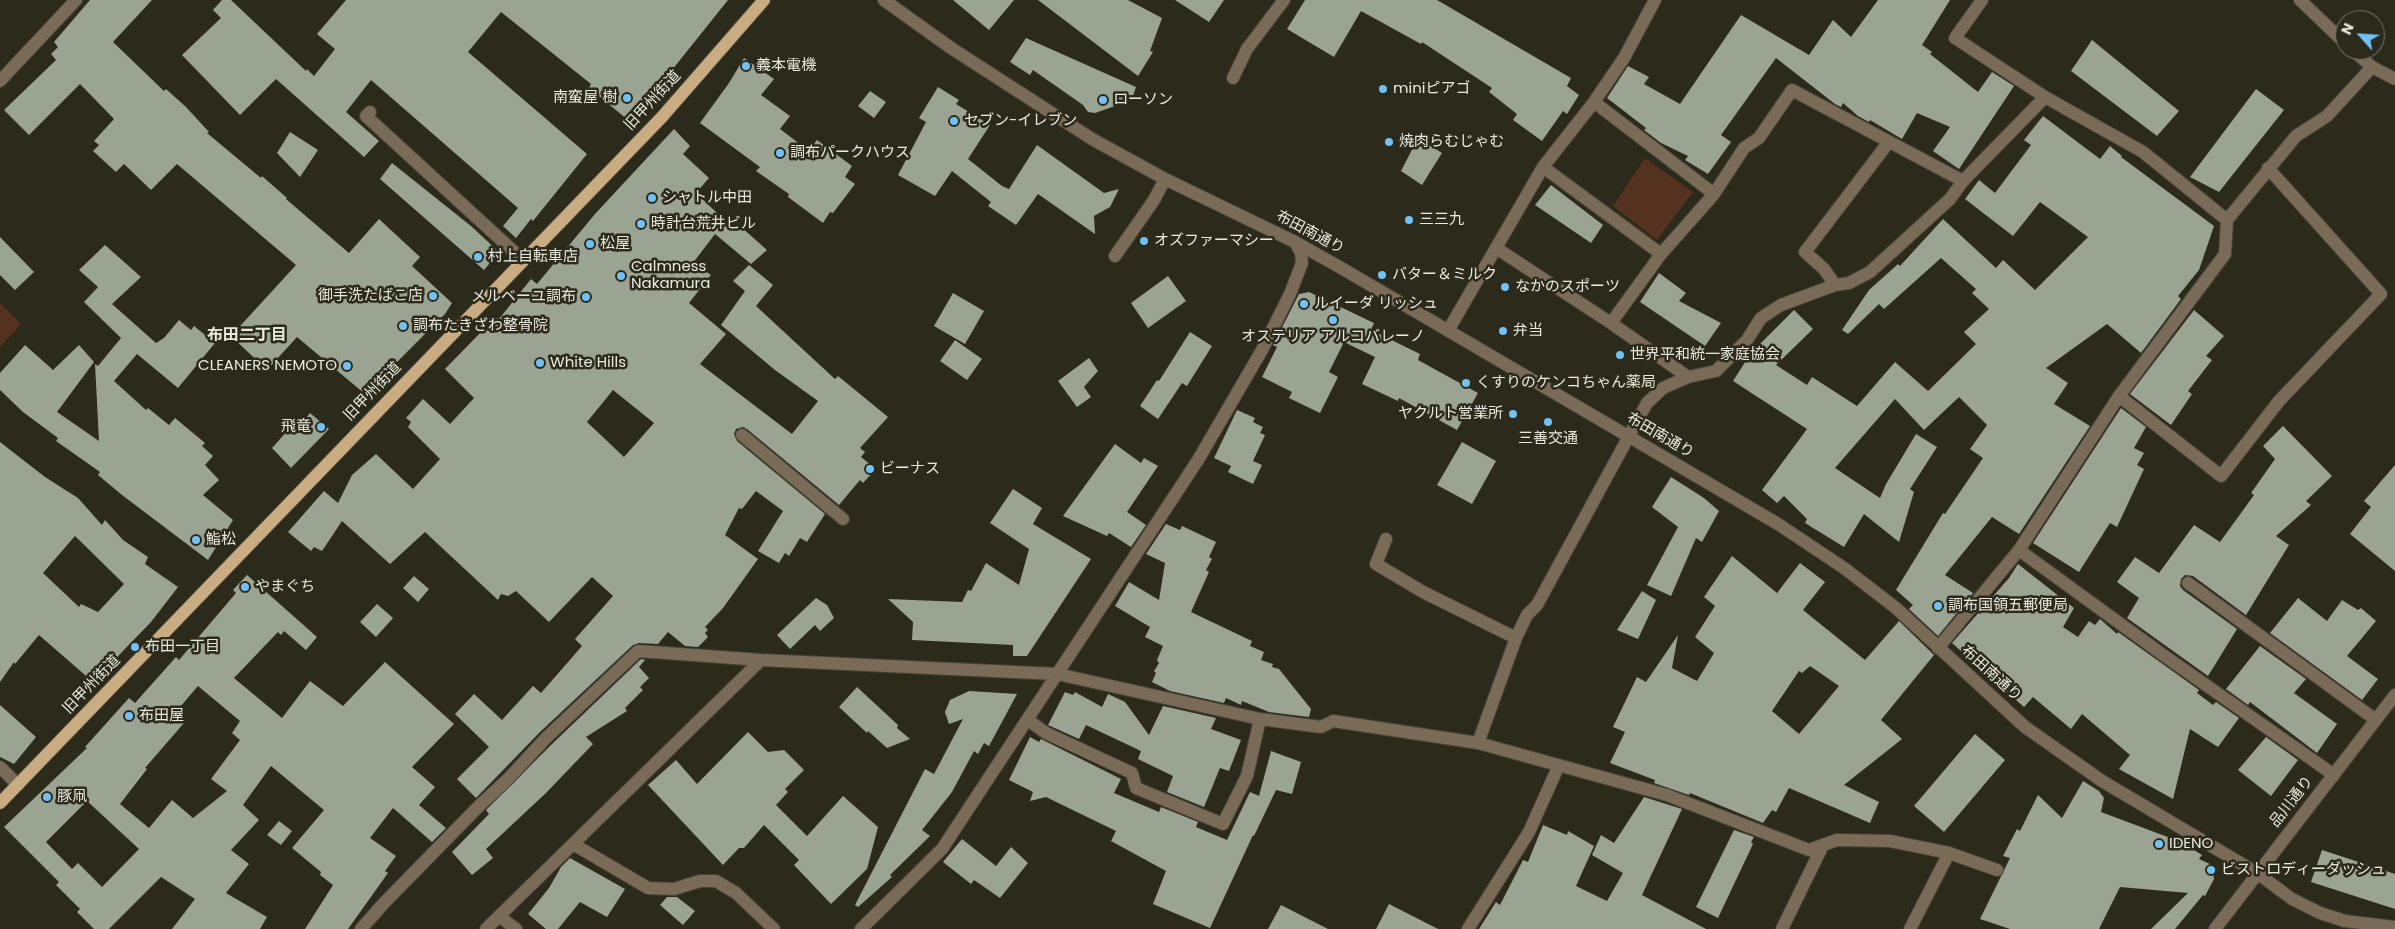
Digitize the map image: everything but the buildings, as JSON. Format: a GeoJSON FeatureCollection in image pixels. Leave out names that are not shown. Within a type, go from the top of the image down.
{"type":"FeatureCollection","features":[{"type":"Feature","properties":{"kind":"main road","name":"旧甲州街道"},"geometry":{"type":"LineString","coordinates":[[0,803],[662,117],[764,0]]}},
{"type":"Feature","properties":{"kind":"street"},"geometry":{"type":"LineString","coordinates":[[0,81],[76,0]]}},
{"type":"Feature","properties":{"kind":"street","name":"布田南通り"},"geometry":{"type":"LineString","coordinates":[[884,0],[1036,105],[1092,139],[1165,180],[1295,242],[1778,524],[1844,568],[1896,608],[2025,727],[2131,800],[2257,874],[2292,899],[2320,913],[2346,921],[2395,927]]}},
{"type":"Feature","properties":{"kind":"street"},"geometry":{"type":"LineString","coordinates":[[1232,78],[1247,49],[1284,0]]}},
{"type":"Feature","properties":{"kind":"street"},"geometry":{"type":"LineString","coordinates":[[1448,330],[1543,167],[1594,102],[1624,58],[1655,0]]}},
{"type":"Feature","properties":{"kind":"street"},"geometry":{"type":"LineString","coordinates":[[1982,0],[1955,38],[2045,97],[2143,152],[2227,220]]}},
{"type":"Feature","properties":{"kind":"street"},"geometry":{"type":"LineString","coordinates":[[2300,0],[2335,33]]}},
{"type":"Feature","properties":{"kind":"street"},"geometry":{"type":"LineString","coordinates":[[2364,60],[2372,67],[2395,80]]}},
{"type":"Feature","properties":{"kind":"street"},"geometry":{"type":"LineString","coordinates":[[1938,648],[2020,550],[2118,396],[2225,254],[2227,220],[2296,136],[2327,116],[2372,67]]}},
{"type":"Feature","properties":{"kind":"street"},"geometry":{"type":"LineString","coordinates":[[1611,323],[1661,254],[1714,194],[1744,148],[1758,138],[1792,90],[1962,181]]}},
{"type":"Feature","properties":{"kind":"street"},"geometry":{"type":"LineString","coordinates":[[1478,743],[1516,638],[1527,615],[1537,605],[1647,403],[1663,388],[1688,377],[1716,371],[1747,340],[1761,318],[1781,305],[1835,285],[1849,283],[1870,272],[1950,199],[1962,181],[2045,97]]}},
{"type":"Feature","properties":{"kind":"street"},"geometry":{"type":"LineString","coordinates":[[1594,102],[1714,194]]}},
{"type":"Feature","properties":{"kind":"street"},"geometry":{"type":"LineString","coordinates":[[370,112],[366,116],[408,147],[522,260]]}},
{"type":"Feature","properties":{"kind":"street"},"geometry":{"type":"LineString","coordinates":[[1835,285],[1805,252],[1888,142]]}},
{"type":"Feature","properties":{"kind":"street"},"geometry":{"type":"LineString","coordinates":[[1543,167],[1661,254]]}},
{"type":"Feature","properties":{"kind":"street"},"geometry":{"type":"LineString","coordinates":[[2118,396],[2221,476],[2279,401],[2381,294],[2268,168]]}},
{"type":"Feature","properties":{"kind":"street"},"geometry":{"type":"LineString","coordinates":[[1115,256],[1154,200],[1165,180]]}},
{"type":"Feature","properties":{"kind":"street"},"geometry":{"type":"LineString","coordinates":[[861,929],[942,849],[1198,460],[1262,350],[1290,294],[1302,258],[1295,242]]}},
{"type":"Feature","properties":{"kind":"street"},"geometry":{"type":"LineString","coordinates":[[1496,248],[1611,323],[1688,377]]}},
{"type":"Feature","properties":{"kind":"street"},"geometry":{"type":"LineString","coordinates":[[742,435],[843,519]]}},
{"type":"Feature","properties":{"kind":"street"},"geometry":{"type":"LineString","coordinates":[[1386,539],[1376,564],[1423,592],[1516,638]]}},
{"type":"Feature","properties":{"kind":"street"},"geometry":{"type":"LineString","coordinates":[[2020,550],[2166,657],[2334,775]]}},
{"type":"Feature","properties":{"kind":"street"},"geometry":{"type":"LineString","coordinates":[[2188,584],[2376,720]]}},
{"type":"Feature","properties":{"kind":"street"},"geometry":{"type":"LineString","coordinates":[[361,929],[384,903],[508,779],[546,738],[638,651],[761,660],[1056,674],[1260,719],[1321,726],[1333,721],[1478,743],[1666,795],[1809,850],[1822,847],[1837,840],[1890,841],[1949,853],[1997,870]]}},
{"type":"Feature","properties":{"kind":"street"},"geometry":{"type":"LineString","coordinates":[[486,929],[761,660]]}},
{"type":"Feature","properties":{"kind":"street","name":"品川通り"},"geometry":{"type":"LineString","coordinates":[[2215,929],[2395,695]]}},
{"type":"Feature","properties":{"kind":"street"},"geometry":{"type":"LineString","coordinates":[[1028,720],[1046,733],[1132,773],[1136,788],[1223,824],[1247,776],[1260,719]]}},
{"type":"Feature","properties":{"kind":"street"},"geometry":{"type":"LineString","coordinates":[[1468,929],[1529,832],[1559,765]]}},
{"type":"Feature","properties":{"kind":"street"},"geometry":{"type":"LineString","coordinates":[[0,767],[18,785]]}},
{"type":"Feature","properties":{"kind":"street"},"geometry":{"type":"LineString","coordinates":[[572,844],[648,888],[674,889],[700,881],[716,881],[736,893],[774,929]]}},
{"type":"Feature","properties":{"kind":"street"},"geometry":{"type":"LineString","coordinates":[[1782,929],[1822,847]]}},
{"type":"Feature","properties":{"kind":"street"},"geometry":{"type":"LineString","coordinates":[[1910,929],[1949,853]]}},
{"type":"Feature","properties":{"kind":"street"},"geometry":{"type":"LineString","coordinates":[[500,917],[516,929]]}},
{"type":"Feature","properties":{"kind":"shaded area"},"geometry":{"type":"Polygon","coordinates":[[[1645,158],[1693,192],[1657,240],[1613,206],[1645,158]]]}},
{"type":"Feature","properties":{"kind":"shaded area"},"geometry":{"type":"Polygon","coordinates":[[[0,303],[21,324],[0,347],[0,303]]]}},
{"type":"Feature","properties":{"kind":"place","name":"義本電機"},"geometry":{"type":"Point","coordinates":[746,66]}},
{"type":"Feature","properties":{"kind":"place","name":"miniピアゴ"},"geometry":{"type":"Point","coordinates":[1383,89]}},
{"type":"Feature","properties":{"kind":"place","name":"南蛮屋 樹"},"geometry":{"type":"Point","coordinates":[627,98]}},
{"type":"Feature","properties":{"kind":"place","name":"ローソン"},"geometry":{"type":"Point","coordinates":[1103,100]}},
{"type":"Feature","properties":{"kind":"place","name":"セブン-イレブン"},"geometry":{"type":"Point","coordinates":[954,121]}},
{"type":"Feature","properties":{"kind":"place","name":"焼肉らむじゃむ"},"geometry":{"type":"Point","coordinates":[1389,142]}},
{"type":"Feature","properties":{"kind":"place","name":"調布パークハウス"},"geometry":{"type":"Point","coordinates":[780,153]}},
{"type":"Feature","properties":{"kind":"place","name":"シャトル中田"},"geometry":{"type":"Point","coordinates":[652,198]}},
{"type":"Feature","properties":{"kind":"place","name":"三三九"},"geometry":{"type":"Point","coordinates":[1409,220]}},
{"type":"Feature","properties":{"kind":"place","name":"時計台荒井ビル"},"geometry":{"type":"Point","coordinates":[641,224]}},
{"type":"Feature","properties":{"kind":"place","name":"オズファーマシー"},"geometry":{"type":"Point","coordinates":[1144,241]}},
{"type":"Feature","properties":{"kind":"place","name":"松屋"},"geometry":{"type":"Point","coordinates":[590,244]}},
{"type":"Feature","properties":{"kind":"place","name":"村上自転車店"},"geometry":{"type":"Point","coordinates":[478,257]}},
{"type":"Feature","properties":{"kind":"place","name":"バター＆ミルク"},"geometry":{"type":"Point","coordinates":[1382,275]}},
{"type":"Feature","properties":{"kind":"place","name":"Calmness Nakamura"},"geometry":{"type":"Point","coordinates":[621,276]}},
{"type":"Feature","properties":{"kind":"place","name":"なかのスポーツ"},"geometry":{"type":"Point","coordinates":[1505,287]}},
{"type":"Feature","properties":{"kind":"place","name":"御手洗たばこ店"},"geometry":{"type":"Point","coordinates":[433,296]}},
{"type":"Feature","properties":{"kind":"place","name":"メルベーユ調布"},"geometry":{"type":"Point","coordinates":[586,297]}},
{"type":"Feature","properties":{"kind":"place","name":"ルイーダ リッシュ"},"geometry":{"type":"Point","coordinates":[1304,304]}},
{"type":"Feature","properties":{"kind":"place","name":"オステリア アルコバレーノ"},"geometry":{"type":"Point","coordinates":[1333,320]}},
{"type":"Feature","properties":{"kind":"place","name":"調布たきざわ整骨院"},"geometry":{"type":"Point","coordinates":[403,326]}},
{"type":"Feature","properties":{"kind":"place","name":"弁当"},"geometry":{"type":"Point","coordinates":[1503,331]}},
{"type":"Feature","properties":{"kind":"place","name":"世界平和統一家庭協会"},"geometry":{"type":"Point","coordinates":[1620,355]}},
{"type":"Feature","properties":{"kind":"place","name":"White Hills"},"geometry":{"type":"Point","coordinates":[540,363]}},
{"type":"Feature","properties":{"kind":"place","name":"CLEANERS NEMOTO"},"geometry":{"type":"Point","coordinates":[347,366]}},
{"type":"Feature","properties":{"kind":"place","name":"くすりのケンコちゃん薬局"},"geometry":{"type":"Point","coordinates":[1466,383]}},
{"type":"Feature","properties":{"kind":"place","name":"ヤクルト営業所"},"geometry":{"type":"Point","coordinates":[1513,414]}},
{"type":"Feature","properties":{"kind":"place","name":"三善交通"},"geometry":{"type":"Point","coordinates":[1548,422]}},
{"type":"Feature","properties":{"kind":"place","name":"飛竜"},"geometry":{"type":"Point","coordinates":[321,427]}},
{"type":"Feature","properties":{"kind":"place","name":"ビーナス"},"geometry":{"type":"Point","coordinates":[870,469]}},
{"type":"Feature","properties":{"kind":"place","name":"鮨松"},"geometry":{"type":"Point","coordinates":[196,540]}},
{"type":"Feature","properties":{"kind":"place","name":"やまぐち"},"geometry":{"type":"Point","coordinates":[245,587]}},
{"type":"Feature","properties":{"kind":"place","name":"調布国領五郵便局"},"geometry":{"type":"Point","coordinates":[1938,606]}},
{"type":"Feature","properties":{"kind":"place","name":"布田一丁目"},"geometry":{"type":"Point","coordinates":[135,647]}},
{"type":"Feature","properties":{"kind":"place","name":"布田屋"},"geometry":{"type":"Point","coordinates":[129,716]}},
{"type":"Feature","properties":{"kind":"place","name":"豚凧"},"geometry":{"type":"Point","coordinates":[47,797]}},
{"type":"Feature","properties":{"kind":"place","name":"IDENO"},"geometry":{"type":"Point","coordinates":[2159,844]}},
{"type":"Feature","properties":{"kind":"place","name":"ビストロディーダッシュ"},"geometry":{"type":"Point","coordinates":[2211,870]}},
{"type":"Feature","properties":{"kind":"district","name":"布田二丁目"},"geometry":{"type":"Point","coordinates":[247,336]}}]}
